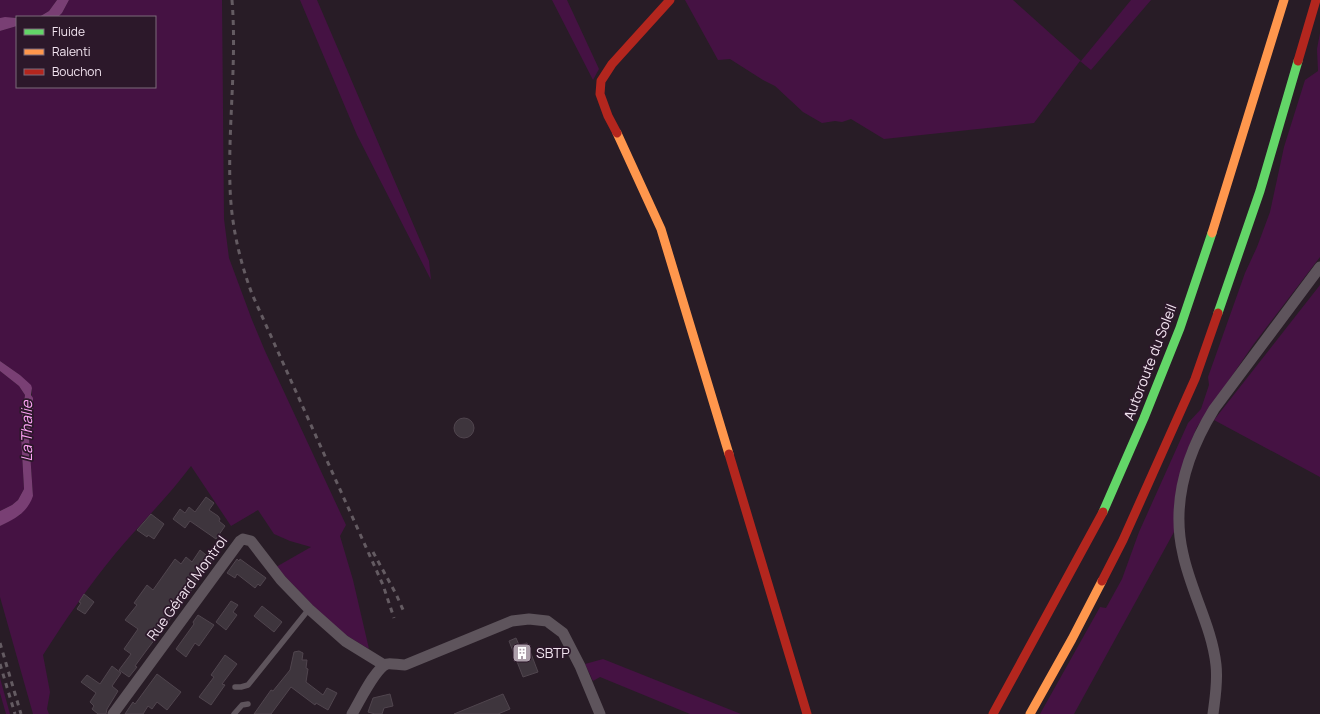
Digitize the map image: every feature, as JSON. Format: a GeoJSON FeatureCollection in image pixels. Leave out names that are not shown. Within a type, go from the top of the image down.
{"type":"FeatureCollection","features":[{"type":"Feature","properties":{"kind":"main road"},"geometry":{"type":"LineString","coordinates":[[670,0],[612,64],[601,81],[600,94],[608,116],[619,136],[662,229],[807,714]]}},
{"type":"Feature","properties":{"kind":"main road","name":"Autoroute du Soleil"},"geometry":{"type":"LineString","coordinates":[[993,714],[1101,516],[1144,418],[1180,328],[1207,248],[1284,0]]}},
{"type":"Feature","properties":{"kind":"main road"},"geometry":{"type":"LineString","coordinates":[[1030,714],[1072,639],[1123,540],[1195,379],[1260,191],[1316,0]]}},
{"type":"Feature","properties":{"kind":"street"},"geometry":{"type":"LineString","coordinates":[[1213,714],[1217,686],[1216,666],[1211,639],[1182,554],[1178,525],[1178,504],[1182,482],[1192,451],[1204,425],[1214,409],[1320,267]]}},
{"type":"Feature","properties":{"kind":"street","name":"Rue Gérard Montrol"},"geometry":{"type":"LineString","coordinates":[[113,714],[240,541],[243,539],[251,541],[280,580],[309,609],[345,641],[384,665]]}},
{"type":"Feature","properties":{"kind":"street"},"geometry":{"type":"LineString","coordinates":[[352,714],[376,673],[384,665],[389,664],[399,666],[412,662],[512,621],[529,619],[546,621],[563,632],[580,666],[600,714]]}},
{"type":"Feature","properties":{"kind":"lane"},"geometry":{"type":"LineString","coordinates":[[235,687],[248,685],[309,609]]}},
{"type":"Feature","properties":{"kind":"lane"},"geometry":{"type":"LineString","coordinates":[[234,714],[242,705],[248,704]]}},
{"type":"Feature","properties":{"kind":"shaded area"},"geometry":{"type":"Polygon","coordinates":[[[0,0],[57,0],[49,11],[41,16],[16,16],[16,18],[0,18],[0,0]]]}},
{"type":"Feature","properties":{"kind":"shaded area"},"geometry":{"type":"Polygon","coordinates":[[[69,0],[222,0],[224,219],[229,258],[265,351],[346,525],[340,536],[353,580],[369,649],[339,631],[276,567],[311,547],[290,541],[274,534],[258,510],[231,526],[191,466],[173,489],[105,566],[43,655],[50,692],[47,709],[49,714],[33,714],[0,597],[0,526],[20,515],[33,496],[29,436],[32,421],[32,388],[20,375],[0,361],[0,31],[16,26],[16,88],[156,88],[156,16],[59,16],[69,0]]]}},
{"type":"Feature","properties":{"kind":"shaded area"},"geometry":{"type":"Polygon","coordinates":[[[300,0],[317,0],[429,261],[431,280],[357,135],[300,0]]]}},
{"type":"Feature","properties":{"kind":"shaded area"},"geometry":{"type":"Polygon","coordinates":[[[552,0],[567,0],[599,69],[593,80],[552,0]]]}},
{"type":"Feature","properties":{"kind":"shaded area"},"geometry":{"type":"Polygon","coordinates":[[[685,0],[1013,0],[1081,61],[1131,0],[1151,0],[1091,70],[1080,61],[1034,123],[884,139],[851,119],[842,122],[835,121],[822,123],[803,112],[775,86],[730,59],[718,60],[685,0]]]}},
{"type":"Feature","properties":{"kind":"shaded area"},"geometry":{"type":"Polygon","coordinates":[[[1320,33],[1320,257],[1253,345],[1197,427],[1187,451],[1178,485],[1175,506],[1174,532],[1074,714],[1040,714],[1100,607],[1106,608],[1122,579],[1139,532],[1188,423],[1201,409],[1209,385],[1208,377],[1245,273],[1257,247],[1270,212],[1284,147],[1305,80],[1318,71],[1317,49],[1320,33]]]}},
{"type":"Feature","properties":{"kind":"shaded area"},"geometry":{"type":"Polygon","coordinates":[[[1320,285],[1320,477],[1214,420],[1320,285]]]}},
{"type":"Feature","properties":{"kind":"shaded area"},"geometry":{"type":"Polygon","coordinates":[[[0,371],[19,386],[25,395],[22,416],[24,423],[21,436],[24,489],[18,500],[0,511],[0,371]]]}},
{"type":"Feature","properties":{"kind":"shaded area"},"geometry":{"type":"Polygon","coordinates":[[[603,659],[741,714],[690,714],[600,677],[593,681],[585,664],[603,659]]]}},
{"type":"Feature","properties":{"kind":"shaded area"},"geometry":{"type":"Polygon","coordinates":[[[0,678],[10,714],[6,714],[0,693],[0,678]]]}},
{"type":"Feature","properties":{"kind":"water"},"geometry":{"type":"Polygon","coordinates":[[[57,0],[69,0],[59,16],[41,16],[49,11],[57,0]]]}},
{"type":"Feature","properties":{"kind":"water"},"geometry":{"type":"Polygon","coordinates":[[[0,18],[16,18],[16,26],[0,31],[0,18]]]}},
{"type":"Feature","properties":{"kind":"water","name":"La Thalie"},"geometry":{"type":"Polygon","coordinates":[[[0,361],[20,375],[31,385],[32,388],[31,395],[33,398],[33,411],[29,437],[33,496],[28,507],[24,511],[0,526],[0,511],[18,500],[24,489],[21,436],[24,423],[22,416],[25,395],[19,386],[0,371],[0,361]]]}},
{"type":"Feature","properties":{"kind":"building"},"geometry":{"type":"Polygon","coordinates":[[[464,418],[471,421],[474,428],[471,435],[464,438],[457,435],[454,428],[457,421],[464,418]]]}},
{"type":"Feature","properties":{"kind":"building"},"geometry":{"type":"Polygon","coordinates":[[[206,497],[214,503],[209,510],[218,516],[220,519],[219,521],[225,526],[216,539],[190,521],[185,528],[173,519],[180,509],[185,513],[189,507],[195,512],[206,497]]]}},
{"type":"Feature","properties":{"kind":"building"},"geometry":{"type":"Polygon","coordinates":[[[151,514],[164,524],[154,539],[148,535],[147,537],[137,530],[151,514]]]}},
{"type":"Feature","properties":{"kind":"building"},"geometry":{"type":"Polygon","coordinates":[[[200,550],[212,560],[135,666],[137,667],[129,677],[119,670],[131,654],[124,649],[138,629],[125,620],[137,605],[134,603],[147,585],[153,590],[175,559],[181,564],[186,557],[192,562],[200,550]]]}},
{"type":"Feature","properties":{"kind":"building"},"geometry":{"type":"Polygon","coordinates":[[[237,559],[239,561],[240,559],[266,578],[260,586],[258,584],[255,588],[237,574],[235,578],[227,573],[237,559]]]}},
{"type":"Feature","properties":{"kind":"building"},"geometry":{"type":"Polygon","coordinates":[[[84,594],[94,602],[85,614],[77,609],[84,594]]]}},
{"type":"Feature","properties":{"kind":"building"},"geometry":{"type":"Polygon","coordinates":[[[231,601],[238,605],[233,612],[237,615],[226,630],[216,622],[231,601]]]}},
{"type":"Feature","properties":{"kind":"building"},"geometry":{"type":"Polygon","coordinates":[[[262,606],[282,622],[274,632],[254,616],[262,606]]]}},
{"type":"Feature","properties":{"kind":"building"},"geometry":{"type":"Polygon","coordinates":[[[198,615],[214,625],[199,646],[195,643],[186,657],[176,649],[194,624],[193,622],[198,615]]]}},
{"type":"Feature","properties":{"kind":"building","name":"SBTP"},"geometry":{"type":"Polygon","coordinates":[[[516,638],[519,645],[527,643],[538,672],[523,677],[509,641],[516,638]]]}},
{"type":"Feature","properties":{"kind":"building"},"geometry":{"type":"Polygon","coordinates":[[[299,651],[303,653],[302,660],[307,660],[306,668],[308,669],[306,682],[323,695],[327,688],[337,693],[328,710],[316,703],[315,705],[291,687],[271,714],[254,714],[271,690],[273,691],[290,670],[294,652],[299,651]]]}},
{"type":"Feature","properties":{"kind":"building"},"geometry":{"type":"Polygon","coordinates":[[[225,655],[237,664],[222,684],[225,685],[211,705],[199,697],[214,677],[211,675],[225,655]]]}},
{"type":"Feature","properties":{"kind":"building"},"geometry":{"type":"Polygon","coordinates":[[[112,666],[121,673],[112,686],[118,691],[107,709],[106,714],[98,714],[92,709],[94,706],[90,702],[96,693],[81,682],[87,675],[100,684],[112,666]]]}},
{"type":"Feature","properties":{"kind":"building"},"geometry":{"type":"Polygon","coordinates":[[[157,674],[181,692],[167,710],[157,702],[152,709],[148,706],[143,714],[125,714],[133,702],[135,704],[157,674]]]}},
{"type":"Feature","properties":{"kind":"building"},"geometry":{"type":"Polygon","coordinates":[[[390,694],[393,706],[384,708],[382,714],[368,712],[373,698],[390,694]]]}},
{"type":"Feature","properties":{"kind":"building"},"geometry":{"type":"Polygon","coordinates":[[[503,694],[510,709],[498,714],[454,714],[503,694]]]}},
{"type":"Feature","properties":{"kind":"railway"},"geometry":{"type":"LineString","coordinates":[[232,0],[234,46],[230,140],[230,186],[234,227],[243,268],[252,294],[383,585],[394,618]]}},
{"type":"Feature","properties":{"kind":"railway"},"geometry":{"type":"LineString","coordinates":[[373,552],[404,612]]}},
{"type":"Feature","properties":{"kind":"railway"},"geometry":{"type":"LineString","coordinates":[[0,643],[21,714]]}},
{"type":"Feature","properties":{"kind":"railway"},"geometry":{"type":"LineString","coordinates":[[0,664],[15,714]]}},
{"type":"Feature","properties":{"kind":"traffic: fast"},"geometry":{"type":"LineString","coordinates":[[1218,313],[1260,191],[1298,61]]}},
{"type":"Feature","properties":{"kind":"traffic: fast"},"geometry":{"type":"LineString","coordinates":[[1103,512],[1144,418],[1180,328],[1212,233]]}},
{"type":"Feature","properties":{"kind":"traffic: slow"},"geometry":{"type":"LineString","coordinates":[[1212,233],[1284,0]]}},
{"type":"Feature","properties":{"kind":"traffic: slow"},"geometry":{"type":"LineString","coordinates":[[617,133],[661,229],[729,454]]}},
{"type":"Feature","properties":{"kind":"traffic: slow"},"geometry":{"type":"LineString","coordinates":[[1030,714],[1072,639],[1102,581]]}},
{"type":"Feature","properties":{"kind":"traffic: jam"},"geometry":{"type":"LineString","coordinates":[[617,133],[608,116],[600,94],[601,81],[612,64],[670,0]]}},
{"type":"Feature","properties":{"kind":"traffic: jam"},"geometry":{"type":"LineString","coordinates":[[1298,61],[1316,0]]}},
{"type":"Feature","properties":{"kind":"traffic: jam"},"geometry":{"type":"LineString","coordinates":[[1102,581],[1123,540],[1195,379],[1218,313]]}},
{"type":"Feature","properties":{"kind":"traffic: jam"},"geometry":{"type":"LineString","coordinates":[[729,454],[807,714]]}},
{"type":"Feature","properties":{"kind":"traffic: jam"},"geometry":{"type":"LineString","coordinates":[[993,714],[1103,512]]}},
{"type":"Feature","properties":{"kind":"place","name":"SBTP"},"geometry":{"type":"Point","coordinates":[522,653]}}]}
